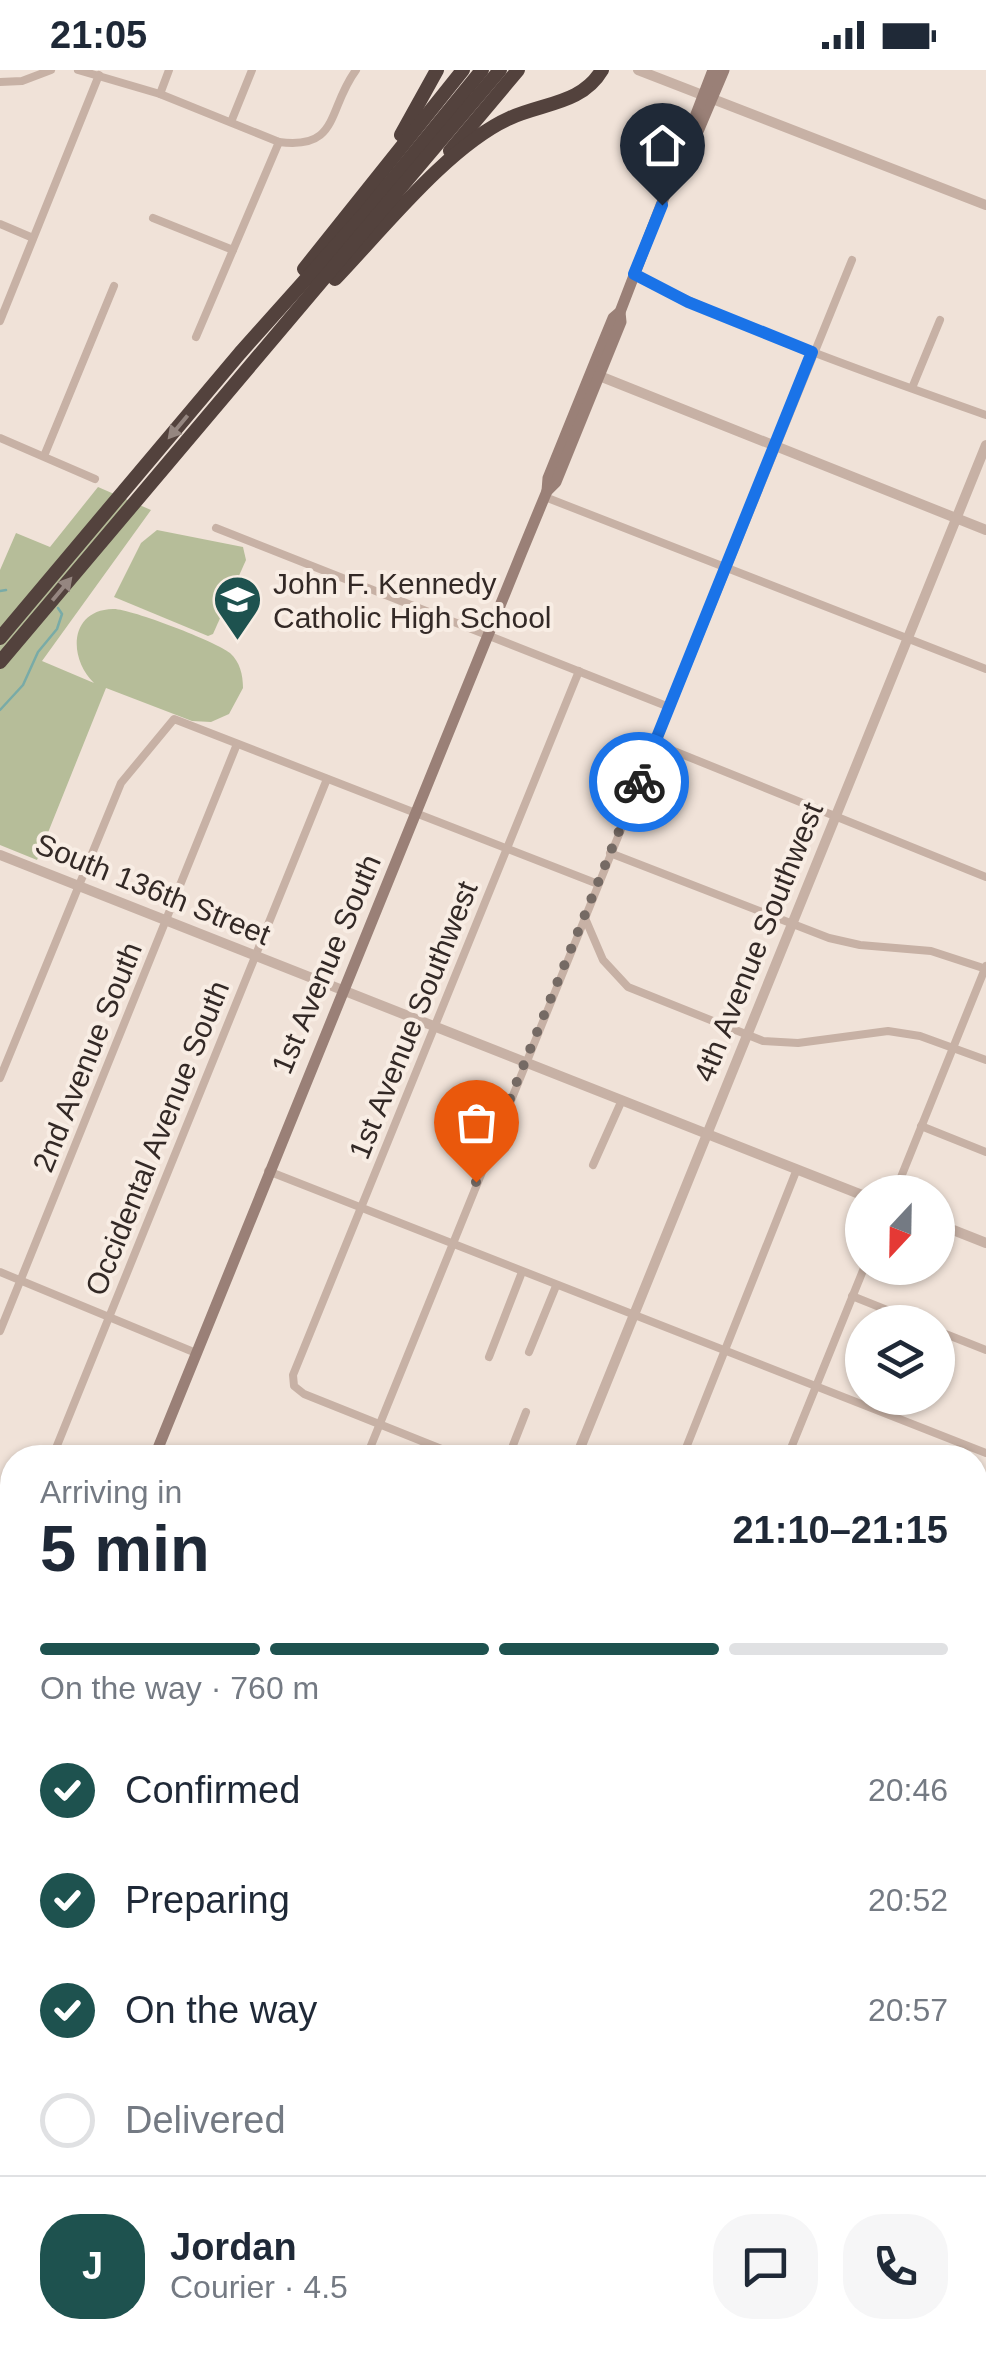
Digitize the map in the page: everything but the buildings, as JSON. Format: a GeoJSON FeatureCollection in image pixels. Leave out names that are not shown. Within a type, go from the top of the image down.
{"type":"FeatureCollection","features":[{"type":"Feature","properties":{"kind":"highway"},"geometry":{"type":"LineString","coordinates":[[370,186],[436,70]]}},
{"type":"Feature","properties":{"kind":"highway"},"geometry":{"type":"LineString","coordinates":[[0,638],[240,352],[463,70]]}},
{"type":"Feature","properties":{"kind":"highway"},"geometry":{"type":"LineString","coordinates":[[240,352],[366,212],[482,70]]}},
{"type":"Feature","properties":{"kind":"highway"},"geometry":{"type":"LineString","coordinates":[[0,662],[500,70]]}},
{"type":"Feature","properties":{"kind":"highway"},"geometry":{"type":"LineString","coordinates":[[225,396],[402,209],[518,70]]}},
{"type":"Feature","properties":{"kind":"highway"},"geometry":{"type":"LineString","coordinates":[[402,209],[486,131],[517,115],[576,96],[602,70]]}},
{"type":"Feature","properties":{"kind":"main road","name":"1st Avenue South"},"geometry":{"type":"LineString","coordinates":[[159,1445],[488,634],[546,494],[556,482],[594,374],[621,322],[620,312],[634,274],[679,164],[688,155],[713,70]]}},
{"type":"Feature","properties":{"kind":"main road","name":"1st Avenue South"},"geometry":{"type":"LineString","coordinates":[[707,96],[724,70]]}},
{"type":"Feature","properties":{"kind":"street"},"geometry":{"type":"LineString","coordinates":[[0,82],[22,80],[51,70]]}},
{"type":"Feature","properties":{"kind":"street"},"geometry":{"type":"LineString","coordinates":[[78,70],[160,94],[279,142],[308,144],[322,135],[356,70]]}},
{"type":"Feature","properties":{"kind":"street"},"geometry":{"type":"LineString","coordinates":[[160,94],[169,70]]}},
{"type":"Feature","properties":{"kind":"street"},"geometry":{"type":"LineString","coordinates":[[231,122],[252,70]]}},
{"type":"Feature","properties":{"kind":"street"},"geometry":{"type":"LineString","coordinates":[[638,70],[986,205]]}},
{"type":"Feature","properties":{"kind":"street"},"geometry":{"type":"LineString","coordinates":[[0,320],[98,73]]}},
{"type":"Feature","properties":{"kind":"street"},"geometry":{"type":"LineString","coordinates":[[196,337],[279,142]]}},
{"type":"Feature","properties":{"kind":"street"},"geometry":{"type":"LineString","coordinates":[[154,218],[233,250]]}},
{"type":"Feature","properties":{"kind":"street"},"geometry":{"type":"LineString","coordinates":[[0,224],[33,238]]}},
{"type":"Feature","properties":{"kind":"street"},"geometry":{"type":"LineString","coordinates":[[371,1445],[852,260]]}},
{"type":"Feature","properties":{"kind":"street"},"geometry":{"type":"LineString","coordinates":[[634,274],[688,302],[812,352],[986,415]]}},
{"type":"Feature","properties":{"kind":"street"},"geometry":{"type":"LineString","coordinates":[[44,456],[114,286]]}},
{"type":"Feature","properties":{"kind":"street"},"geometry":{"type":"LineString","coordinates":[[912,388],[940,320]]}},
{"type":"Feature","properties":{"kind":"street"},"geometry":{"type":"LineString","coordinates":[[594,374],[986,530]]}},
{"type":"Feature","properties":{"kind":"street"},"geometry":{"type":"LineString","coordinates":[[0,438],[95,478]]}},
{"type":"Feature","properties":{"kind":"street","name":"4th Avenue Southwest"},"geometry":{"type":"LineString","coordinates":[[581,1445],[986,445]]}},
{"type":"Feature","properties":{"kind":"street"},"geometry":{"type":"LineString","coordinates":[[546,494],[986,669]]}},
{"type":"Feature","properties":{"kind":"street"},"geometry":{"type":"LineString","coordinates":[[216,528],[669,708]]}},
{"type":"Feature","properties":{"kind":"street","name":"1st Avenue Southwest"},"geometry":{"type":"LineString","coordinates":[[379,1424],[304,1394],[294,1386],[294,1375],[579,671]]}},
{"type":"Feature","properties":{"kind":"street"},"geometry":{"type":"LineString","coordinates":[[0,1078],[121,782],[174,719],[598,884]]}},
{"type":"Feature","properties":{"kind":"street"},"geometry":{"type":"LineString","coordinates":[[654,743],[986,877]]}},
{"type":"Feature","properties":{"kind":"street","name":"2nd Avenue South"},"geometry":{"type":"LineString","coordinates":[[0,1331],[237,744]]}},
{"type":"Feature","properties":{"kind":"street","name":"Occidental Avenue South"},"geometry":{"type":"LineString","coordinates":[[57,1445],[327,779]]}},
{"type":"Feature","properties":{"kind":"street"},"geometry":{"type":"LineString","coordinates":[[610,854],[842,942],[931,951],[986,968],[902,1175]]}},
{"type":"Feature","properties":{"kind":"street","name":"South 136th Street"},"geometry":{"type":"LineString","coordinates":[[0,855],[845,1188]]}},
{"type":"Feature","properties":{"kind":"street"},"geometry":{"type":"LineString","coordinates":[[585,918],[603,960],[628,987],[746,1034],[780,1044],[888,1031],[920,1036],[986,1060]]}},
{"type":"Feature","properties":{"kind":"street"},"geometry":{"type":"LineString","coordinates":[[594,1165],[622,1100]]}},
{"type":"Feature","properties":{"kind":"street"},"geometry":{"type":"LineString","coordinates":[[921,1126],[986,1152]]}},
{"type":"Feature","properties":{"kind":"street"},"geometry":{"type":"LineString","coordinates":[[687,1445],[797,1169]]}},
{"type":"Feature","properties":{"kind":"street"},"geometry":{"type":"LineString","coordinates":[[268,1171],[965,1445]]}},
{"type":"Feature","properties":{"kind":"street"},"geometry":{"type":"LineString","coordinates":[[955,1231],[986,1244]]}},
{"type":"Feature","properties":{"kind":"street"},"geometry":{"type":"LineString","coordinates":[[0,1272],[196,1353]]}},
{"type":"Feature","properties":{"kind":"street"},"geometry":{"type":"LineString","coordinates":[[489,1357],[522,1272]]}},
{"type":"Feature","properties":{"kind":"street"},"geometry":{"type":"LineString","coordinates":[[792,1445],[857,1285]]}},
{"type":"Feature","properties":{"kind":"street"},"geometry":{"type":"LineString","coordinates":[[530,1352],[556,1286]]}},
{"type":"Feature","properties":{"kind":"street"},"geometry":{"type":"LineString","coordinates":[[852,1296],[874,1305]]}},
{"type":"Feature","properties":{"kind":"street"},"geometry":{"type":"LineString","coordinates":[[955,1338],[986,1350]]}},
{"type":"Feature","properties":{"kind":"street"},"geometry":{"type":"LineString","coordinates":[[513,1445],[526,1412]]}},
{"type":"Feature","properties":{"kind":"street"},"geometry":{"type":"LineString","coordinates":[[379,1424],[432,1445]]}},
{"type":"Feature","properties":{"kind":"green space"},"geometry":{"type":"Polygon","coordinates":[[[98,487],[151,510],[42,661],[94,683],[77,649],[81,626],[98,611],[122,610],[191,634],[230,653],[240,669],[243,688],[229,714],[211,722],[192,721],[106,688],[37,860],[0,845],[0,570],[16,533],[50,547],[98,487]]]}},
{"type":"Feature","properties":{"kind":"green space"},"geometry":{"type":"Polygon","coordinates":[[[157,530],[243,547],[246,560],[213,634],[208,636],[114,597],[141,543],[157,530]]]}},
{"type":"Feature","properties":{"kind":"waterway"},"geometry":{"type":"LineString","coordinates":[[0,591],[6,590]]}},
{"type":"Feature","properties":{"kind":"waterway"},"geometry":{"type":"LineString","coordinates":[[0,710],[23,685],[38,652],[57,629],[62,614],[58,608]]}},
{"type":"Feature","properties":{"kind":"way so far"},"geometry":{"type":"LineString","coordinates":[[476,1182],[639,782]]}},
{"type":"Feature","properties":{"kind":"place","name":"John F. Kennedy Catholic High School"},"geometry":{"type":"Point","coordinates":[238,642]}},
{"type":"Feature","properties":{"kind":"route"},"geometry":{"type":"LineString","coordinates":[[639,782],[812,352],[688,302],[634,274],[662,205]]}}]}
